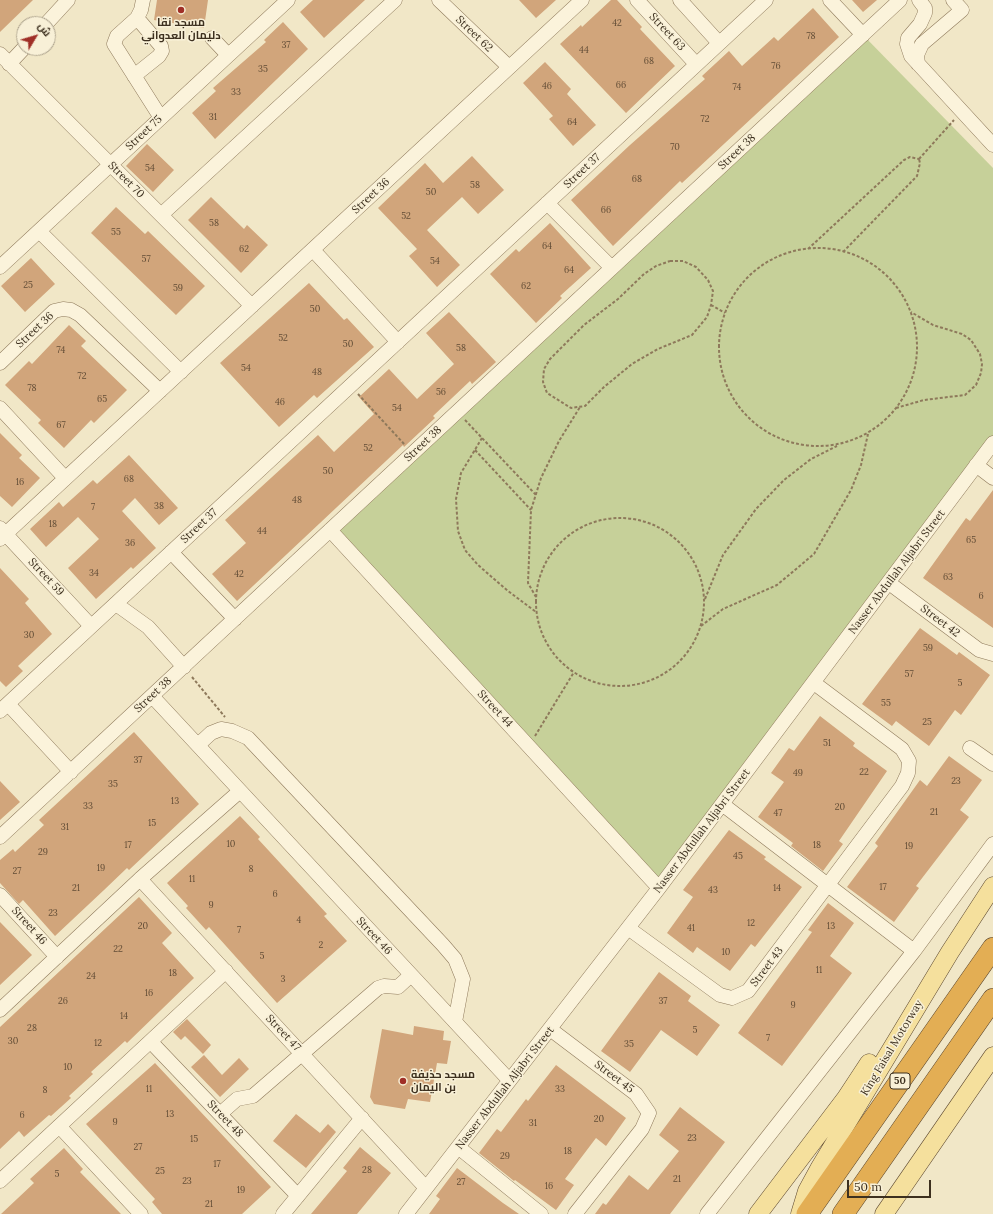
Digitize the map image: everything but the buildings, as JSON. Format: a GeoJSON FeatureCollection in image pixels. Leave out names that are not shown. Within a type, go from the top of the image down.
{"type":"FeatureCollection","features":[{"type":"Feature","properties":{"kind":"highway","name":"King Faisal Motorway"},"geometry":{"type":"LineString","coordinates":[[807,1214],[993,948]]}},
{"type":"Feature","properties":{"kind":"highway"},"geometry":{"type":"LineString","coordinates":[[843,1214],[993,999]]}},
{"type":"Feature","properties":{"kind":"main road","name":"King Faisal Motorway"},"geometry":{"type":"LineString","coordinates":[[800,1214],[813,1180],[921,998],[993,886]]}},
{"type":"Feature","properties":{"kind":"main road"},"geometry":{"type":"LineString","coordinates":[[758,1214],[846,1098],[887,1039],[921,998]]}},
{"type":"Feature","properties":{"kind":"main road"},"geometry":{"type":"LineString","coordinates":[[884,1214],[993,1056]]}},
{"type":"Feature","properties":{"kind":"street"},"geometry":{"type":"LineString","coordinates":[[53,16],[68,0]]}},
{"type":"Feature","properties":{"kind":"street"},"geometry":{"type":"LineString","coordinates":[[143,0],[142,10],[137,18],[114,40],[116,48],[161,118]]}},
{"type":"Feature","properties":{"kind":"street","name":"Street 75"},"geometry":{"type":"LineString","coordinates":[[0,267],[288,0]]}},
{"type":"Feature","properties":{"kind":"street"},"geometry":{"type":"LineString","coordinates":[[162,215],[395,0]]}},
{"type":"Feature","properties":{"kind":"street","name":"Street 62"},"geometry":{"type":"LineString","coordinates":[[439,0],[509,68]]}},
{"type":"Feature","properties":{"kind":"street","name":"Street 36"},"geometry":{"type":"LineString","coordinates":[[2,534],[181,372],[582,0]]}},
{"type":"Feature","properties":{"kind":"street","name":"Street 63"},"geometry":{"type":"LineString","coordinates":[[637,0],[696,64]]}},
{"type":"Feature","properties":{"kind":"street"},"geometry":{"type":"LineString","coordinates":[[680,0],[719,43]]}},
{"type":"Feature","properties":{"kind":"street","name":"Street 37"},"geometry":{"type":"LineString","coordinates":[[4,708],[766,0]]}},
{"type":"Feature","properties":{"kind":"street"},"geometry":{"type":"LineString","coordinates":[[830,0],[863,35]]}},
{"type":"Feature","properties":{"kind":"street","name":"Street 38"},"geometry":{"type":"LineString","coordinates":[[0,837],[900,0]]}},
{"type":"Feature","properties":{"kind":"street"},"geometry":{"type":"LineString","coordinates":[[919,0],[925,8],[925,13],[920,24],[908,38],[907,44],[911,56],[993,145]]}},
{"type":"Feature","properties":{"kind":"street"},"geometry":{"type":"LineString","coordinates":[[918,64],[917,55],[922,44],[958,5]]}},
{"type":"Feature","properties":{"kind":"street"},"geometry":{"type":"LineString","coordinates":[[134,76],[159,56],[162,51],[161,46],[137,18]]}},
{"type":"Feature","properties":{"kind":"street"},"geometry":{"type":"LineString","coordinates":[[212,38],[228,56]]}},
{"type":"Feature","properties":{"kind":"street"},"geometry":{"type":"LineString","coordinates":[[5,59],[16,53]]}},
{"type":"Feature","properties":{"kind":"street","name":"Street 70"},"geometry":{"type":"LineString","coordinates":[[5,59],[252,306]]}},
{"type":"Feature","properties":{"kind":"street"},"geometry":{"type":"LineString","coordinates":[[547,203],[612,268]]}},
{"type":"Feature","properties":{"kind":"street"},"geometry":{"type":"LineString","coordinates":[[39,230],[181,372]]}},
{"type":"Feature","properties":{"kind":"street"},"geometry":{"type":"LineString","coordinates":[[313,250],[398,342]]}},
{"type":"Feature","properties":{"kind":"street","name":"Street 36"},"geometry":{"type":"LineString","coordinates":[[1,361],[54,311],[63,309],[71,310],[80,315],[160,391]]}},
{"type":"Feature","properties":{"kind":"street"},"geometry":{"type":"LineString","coordinates":[[0,408],[65,478]]}},
{"type":"Feature","properties":{"kind":"street","name":"Nasser Abdullah Aljabri Street"},"geometry":{"type":"LineString","coordinates":[[406,1214],[508,1080],[550,1029],[659,888],[993,443]]}},
{"type":"Feature","properties":{"kind":"street"},"geometry":{"type":"LineString","coordinates":[[976,465],[993,478]]}},
{"type":"Feature","properties":{"kind":"street","name":"Street 44"},"geometry":{"type":"LineString","coordinates":[[330,530],[659,888]]}},
{"type":"Feature","properties":{"kind":"street","name":"Street 59"},"geometry":{"type":"LineString","coordinates":[[2,534],[92,626]]}},
{"type":"Feature","properties":{"kind":"street"},"geometry":{"type":"LineString","coordinates":[[172,552],[235,619]]}},
{"type":"Feature","properties":{"kind":"street","name":"Street 42"},"geometry":{"type":"LineString","coordinates":[[889,583],[979,650],[993,654]]}},
{"type":"Feature","properties":{"kind":"street"},"geometry":{"type":"LineString","coordinates":[[116,604],[148,627],[184,667]]}},
{"type":"Feature","properties":{"kind":"street","name":"Street 43"},"geometry":{"type":"LineString","coordinates":[[628,928],[720,995],[732,998],[748,991],[902,786],[908,773],[909,761],[902,749],[814,683]]}},
{"type":"Feature","properties":{"kind":"street","name":"Street 46"},"geometry":{"type":"LineString","coordinates":[[152,696],[508,1080]]}},
{"type":"Feature","properties":{"kind":"street"},"geometry":{"type":"LineString","coordinates":[[4,708],[71,772]]}},
{"type":"Feature","properties":{"kind":"street"},"geometry":{"type":"LineString","coordinates":[[198,745],[211,733],[221,729],[232,731],[248,738],[455,959],[463,979],[455,1022]]}},
{"type":"Feature","properties":{"kind":"street"},"geometry":{"type":"LineString","coordinates":[[970,748],[993,764]]}},
{"type":"Feature","properties":{"kind":"street"},"geometry":{"type":"LineString","coordinates":[[0,1010],[140,879],[240,791]]}},
{"type":"Feature","properties":{"kind":"street"},"geometry":{"type":"LineString","coordinates":[[722,804],[914,951]]}},
{"type":"Feature","properties":{"kind":"street"},"geometry":{"type":"LineString","coordinates":[[707,1214],[914,951],[993,844]]}},
{"type":"Feature","properties":{"kind":"street","name":"Street 47"},"geometry":{"type":"LineString","coordinates":[[140,879],[426,1188]]}},
{"type":"Feature","properties":{"kind":"street","name":"Street 46"},"geometry":{"type":"LineString","coordinates":[[0,894],[57,957]]}},
{"type":"Feature","properties":{"kind":"street"},"geometry":{"type":"LineString","coordinates":[[0,1181],[226,971]]}},
{"type":"Feature","properties":{"kind":"street"},"geometry":{"type":"LineString","coordinates":[[220,1114],[240,1097],[253,1096],[378,988],[384,986],[398,987],[411,975]]}},
{"type":"Feature","properties":{"kind":"street","name":"Street 45"},"geometry":{"type":"LineString","coordinates":[[550,1029],[636,1094],[649,1113],[642,1129],[575,1214]]}},
{"type":"Feature","properties":{"kind":"street","name":"Street 48"},"geometry":{"type":"LineString","coordinates":[[151,1042],[298,1196]]}},
{"type":"Feature","properties":{"kind":"street"},"geometry":{"type":"LineString","coordinates":[[283,1214],[362,1118]]}},
{"type":"Feature","properties":{"kind":"street"},"geometry":{"type":"LineString","coordinates":[[59,1126],[141,1214]]}},
{"type":"Feature","properties":{"kind":"street"},"geometry":{"type":"LineString","coordinates":[[458,1147],[540,1214]]}},
{"type":"Feature","properties":{"kind":"path"},"geometry":{"type":"LineString","coordinates":[[844,252],[918,176],[920,163],[919,159],[962,112]]}},
{"type":"Feature","properties":{"kind":"path"},"geometry":{"type":"LineString","coordinates":[[808,249],[904,160],[910,157],[919,159]]}},
{"type":"Feature","properties":{"kind":"path"},"geometry":{"type":"LineString","coordinates":[[704,601],[700,578],[695,564],[677,541],[653,524],[624,518],[595,521],[569,534],[549,556],[540,576],[536,597],[536,612],[545,640],[562,663],[587,679],[616,686],[644,683],[670,670],[682,660],[690,648],[700,626],[704,601],[723,555],[756,509],[784,480],[811,459],[840,444],[868,434],[880,425],[896,408],[908,389],[916,360],[915,330],[910,311],[897,288],[888,277],[863,259],[844,252],[819,248],[789,252],[762,265],[740,286],[725,312],[719,342],[722,372],[734,400],[743,412],[766,432],[794,444],[824,447],[840,444]]}},
{"type":"Feature","properties":{"kind":"path"},"geometry":{"type":"LineString","coordinates":[[670,261],[683,261],[696,267],[708,280],[713,291],[711,305],[707,316],[692,335],[645,356],[620,373],[585,406],[580,407],[570,408],[547,393],[543,382],[544,369],[550,359],[584,325],[618,299],[644,274],[656,266],[670,261]]}},
{"type":"Feature","properties":{"kind":"path"},"geometry":{"type":"LineString","coordinates":[[711,305],[725,312]]}},
{"type":"Feature","properties":{"kind":"path"},"geometry":{"type":"LineString","coordinates":[[896,408],[924,400],[965,395],[976,386],[981,373],[982,364],[980,354],[970,340],[962,334],[932,326],[910,311]]}},
{"type":"Feature","properties":{"kind":"path"},"geometry":{"type":"LineString","coordinates":[[350,386],[413,453]]}},
{"type":"Feature","properties":{"kind":"path"},"geometry":{"type":"LineString","coordinates":[[536,597],[528,583],[531,510],[541,478],[559,441],[580,407]]}},
{"type":"Feature","properties":{"kind":"path"},"geometry":{"type":"LineString","coordinates":[[458,412],[536,495]]}},
{"type":"Feature","properties":{"kind":"path"},"geometry":{"type":"LineString","coordinates":[[700,626],[723,610],[778,585],[814,554],[851,490],[861,465],[868,434]]}},
{"type":"Feature","properties":{"kind":"path"},"geometry":{"type":"LineString","coordinates":[[482,438],[461,473],[456,499],[458,531],[465,550],[488,574],[536,612]]}},
{"type":"Feature","properties":{"kind":"path"},"geometry":{"type":"LineString","coordinates":[[475,450],[531,510]]}},
{"type":"Feature","properties":{"kind":"path"},"geometry":{"type":"LineString","coordinates":[[184,667],[229,723],[232,731]]}},
{"type":"Feature","properties":{"kind":"path"},"geometry":{"type":"LineString","coordinates":[[528,746],[574,672]]}},
{"type":"Feature","properties":{"kind":"green space"},"geometry":{"type":"Polygon","coordinates":[[[863,35],[993,168],[993,443],[659,888],[330,530],[863,35]]]}},
{"type":"Feature","properties":{"kind":"place","name":"مسجد نقا دليمان العدواني"},"geometry":{"type":"Point","coordinates":[181,10]}},
{"type":"Feature","properties":{"kind":"place","name":"مسجد حذيفة بن اليمان"},"geometry":{"type":"Point","coordinates":[403,1081]}}]}
